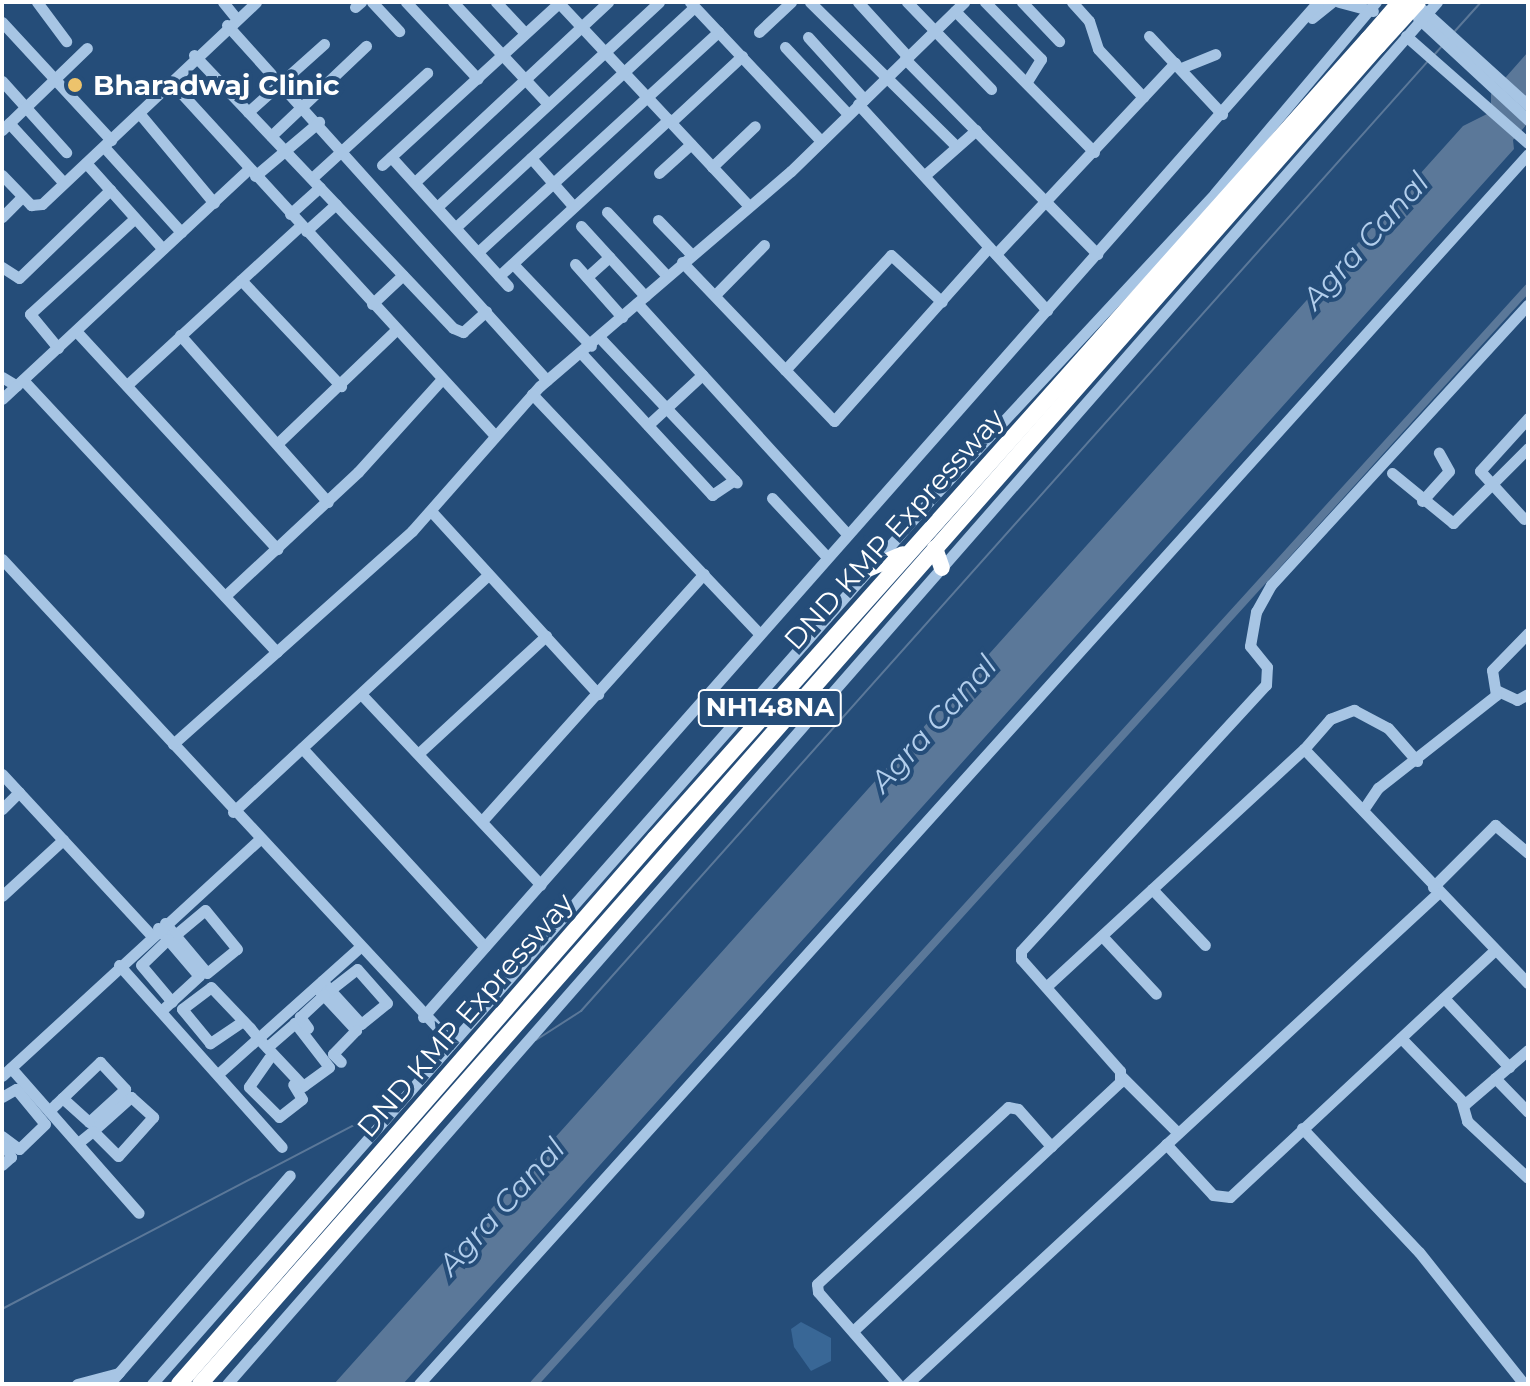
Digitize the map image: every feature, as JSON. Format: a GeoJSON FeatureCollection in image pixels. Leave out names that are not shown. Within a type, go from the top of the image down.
{"type":"FeatureCollection","features":[{"type":"Feature","properties":{"kind":"highway","name":"DND KMP Expressway"},"geometry":{"type":"LineString","coordinates":[[200,1384],[935,548],[1373,42],[1400,2]]}},
{"type":"Feature","properties":{"kind":"highway","name":"DND KMP Expressway"},"geometry":{"type":"LineString","coordinates":[[179,1384],[909,551],[1373,42],[1428,12]]}},
{"type":"Feature","properties":{"kind":"highway"},"geometry":{"type":"LineString","coordinates":[[935,548],[942,568]]}},
{"type":"Feature","properties":{"kind":"highway"},"geometry":{"type":"LineString","coordinates":[[868,569],[909,551]]}},
{"type":"Feature","properties":{"kind":"street"},"geometry":{"type":"LineString","coordinates":[[37,2],[66,41]]}},
{"type":"Feature","properties":{"kind":"street"},"geometry":{"type":"LineString","coordinates":[[223,2],[232,22],[282,83],[547,380]]}},
{"type":"Feature","properties":{"kind":"street"},"geometry":{"type":"LineString","coordinates":[[2,175],[22,197],[38,207],[172,83],[194,55],[256,2]]}},
{"type":"Feature","properties":{"kind":"street"},"geometry":{"type":"LineString","coordinates":[[372,2],[399,31]]}},
{"type":"Feature","properties":{"kind":"street"},"geometry":{"type":"LineString","coordinates":[[406,2],[478,79]]}},
{"type":"Feature","properties":{"kind":"street"},"geometry":{"type":"LineString","coordinates":[[453,2],[548,104]]}},
{"type":"Feature","properties":{"kind":"street"},"geometry":{"type":"LineString","coordinates":[[496,2],[525,33]]}},
{"type":"Feature","properties":{"kind":"street"},"geometry":{"type":"LineString","coordinates":[[508,286],[415,182],[387,161],[560,2],[748,205]]}},
{"type":"Feature","properties":{"kind":"street"},"geometry":{"type":"LineString","coordinates":[[415,182],[608,2]]}},
{"type":"Feature","properties":{"kind":"street"},"geometry":{"type":"LineString","coordinates":[[437,207],[659,2]]}},
{"type":"Feature","properties":{"kind":"street"},"geometry":{"type":"LineString","coordinates":[[759,32],[791,2]]}},
{"type":"Feature","properties":{"kind":"street"},"geometry":{"type":"LineString","coordinates":[[810,2],[888,75],[957,147]]}},
{"type":"Feature","properties":{"kind":"street"},"geometry":{"type":"LineString","coordinates":[[858,2],[906,58],[1097,254]]}},
{"type":"Feature","properties":{"kind":"street"},"geometry":{"type":"LineString","coordinates":[[173,744],[431,511],[532,394],[591,346],[686,258],[821,141],[964,2]]}},
{"type":"Feature","properties":{"kind":"street"},"geometry":{"type":"LineString","coordinates":[[985,2],[1041,59],[1027,81]]}},
{"type":"Feature","properties":{"kind":"street"},"geometry":{"type":"LineString","coordinates":[[1022,2],[1059,41]]}},
{"type":"Feature","properties":{"kind":"street"},"geometry":{"type":"LineString","coordinates":[[1072,2],[1089,21],[1098,49],[1143,97]]}},
{"type":"Feature","properties":{"kind":"street"},"geometry":{"type":"LineString","coordinates":[[1309,17],[1311,2]]}},
{"type":"Feature","properties":{"kind":"street"},"geometry":{"type":"LineString","coordinates":[[423,1017],[847,534],[1300,28],[1318,2]]}},
{"type":"Feature","properties":{"kind":"street"},"geometry":{"type":"LineString","coordinates":[[1385,2],[1428,12],[1528,120]]}},
{"type":"Feature","properties":{"kind":"street"},"geometry":{"type":"LineString","coordinates":[[1309,17],[1338,3],[1428,12]]}},
{"type":"Feature","properties":{"kind":"street"},"geometry":{"type":"LineString","coordinates":[[456,227],[625,72],[692,4],[821,141]]}},
{"type":"Feature","properties":{"kind":"street"},"geometry":{"type":"LineString","coordinates":[[902,4],[991,89]]}},
{"type":"Feature","properties":{"kind":"street"},"geometry":{"type":"LineString","coordinates":[[152,1384],[449,1040],[868,569],[1215,193],[1373,6]]}},
{"type":"Feature","properties":{"kind":"street"},"geometry":{"type":"LineString","coordinates":[[955,11],[1094,152]]}},
{"type":"Feature","properties":{"kind":"street"},"geometry":{"type":"LineString","coordinates":[[227,1384],[1428,12]]}},
{"type":"Feature","properties":{"kind":"street"},"geometry":{"type":"LineString","coordinates":[[2,22],[55,79],[181,232]]}},
{"type":"Feature","properties":{"kind":"street"},"geometry":{"type":"LineString","coordinates":[[478,252],[718,32]]}},
{"type":"Feature","properties":{"kind":"street"},"geometry":{"type":"LineString","coordinates":[[1149,36],[1222,114]]}},
{"type":"Feature","properties":{"kind":"street"},"geometry":{"type":"LineString","coordinates":[[1406,36],[1528,143]]}},
{"type":"Feature","properties":{"kind":"street"},"geometry":{"type":"LineString","coordinates":[[808,37],[861,102],[1047,310]]}},
{"type":"Feature","properties":{"kind":"street"},"geometry":{"type":"LineString","coordinates":[[248,112],[324,44]]}},
{"type":"Feature","properties":{"kind":"street"},"geometry":{"type":"LineString","coordinates":[[271,136],[366,46]]}},
{"type":"Feature","properties":{"kind":"street"},"geometry":{"type":"LineString","coordinates":[[785,47],[848,114]]}},
{"type":"Feature","properties":{"kind":"street"},"geometry":{"type":"LineString","coordinates":[[64,183],[6,126],[87,48]]}},
{"type":"Feature","properties":{"kind":"street"},"geometry":{"type":"LineString","coordinates":[[658,220],[715,295],[837,420],[942,302],[1048,202],[1143,97],[1178,66],[1215,54]]}},
{"type":"Feature","properties":{"kind":"street"},"geometry":{"type":"LineString","coordinates":[[194,55],[460,332],[486,311]]}},
{"type":"Feature","properties":{"kind":"street"},"geometry":{"type":"LineString","coordinates":[[499,276],[742,56]]}},
{"type":"Feature","properties":{"kind":"street"},"geometry":{"type":"LineString","coordinates":[[290,214],[342,150],[427,73]]}},
{"type":"Feature","properties":{"kind":"street"},"geometry":{"type":"LineString","coordinates":[[1493,79],[1528,105]]}},
{"type":"Feature","properties":{"kind":"street"},"geometry":{"type":"LineString","coordinates":[[2,81],[66,152]]}},
{"type":"Feature","properties":{"kind":"street"},"geometry":{"type":"LineString","coordinates":[[172,83],[495,435]]}},
{"type":"Feature","properties":{"kind":"street"},"geometry":{"type":"LineString","coordinates":[[139,113],[214,203]]}},
{"type":"Feature","properties":{"kind":"street"},"geometry":{"type":"LineString","coordinates":[[2,399],[214,203],[319,122]]}},
{"type":"Feature","properties":{"kind":"street"},"geometry":{"type":"LineString","coordinates":[[712,167],[755,126]]}},
{"type":"Feature","properties":{"kind":"street"},"geometry":{"type":"LineString","coordinates":[[925,175],[976,130]]}},
{"type":"Feature","properties":{"kind":"street"},"geometry":{"type":"LineString","coordinates":[[659,173],[691,144]]}},
{"type":"Feature","properties":{"kind":"street"},"geometry":{"type":"LineString","coordinates":[[419,1384],[1528,154]]}},
{"type":"Feature","properties":{"kind":"street"},"geometry":{"type":"LineString","coordinates":[[531,158],[573,206]]}},
{"type":"Feature","properties":{"kind":"street"},"geometry":{"type":"LineString","coordinates":[[86,163],[163,249]]}},
{"type":"Feature","properties":{"kind":"street"},"geometry":{"type":"LineString","coordinates":[[2,267],[19,278],[110,190]]}},
{"type":"Feature","properties":{"kind":"street"},"geometry":{"type":"LineString","coordinates":[[2,217],[22,197]]}},
{"type":"Feature","properties":{"kind":"street"},"geometry":{"type":"LineString","coordinates":[[127,385],[241,280],[336,204]]}},
{"type":"Feature","properties":{"kind":"street"},"geometry":{"type":"LineString","coordinates":[[607,212],[667,276]]}},
{"type":"Feature","properties":{"kind":"street"},"geometry":{"type":"LineString","coordinates":[[58,348],[30,314],[135,218]]}},
{"type":"Feature","properties":{"kind":"street"},"geometry":{"type":"LineString","coordinates":[[581,226],[702,375],[847,534]]}},
{"type":"Feature","properties":{"kind":"street"},"geometry":{"type":"LineString","coordinates":[[715,295],[764,245]]}},
{"type":"Feature","properties":{"kind":"street"},"geometry":{"type":"LineString","coordinates":[[785,370],[891,255],[942,302]]}},
{"type":"Feature","properties":{"kind":"street"},"geometry":{"type":"LineString","coordinates":[[587,277],[609,257]]}},
{"type":"Feature","properties":{"kind":"street"},"geometry":{"type":"LineString","coordinates":[[513,264],[591,346],[666,408],[737,482],[712,495],[648,425],[591,346]]}},
{"type":"Feature","properties":{"kind":"street"},"geometry":{"type":"LineString","coordinates":[[575,264],[622,317]]}},
{"type":"Feature","properties":{"kind":"street"},"geometry":{"type":"LineString","coordinates":[[372,304],[403,275]]}},
{"type":"Feature","properties":{"kind":"street"},"geometry":{"type":"LineString","coordinates":[[241,280],[341,386]]}},
{"type":"Feature","properties":{"kind":"street"},"geometry":{"type":"LineString","coordinates":[[1178,1133],[1122,1077],[1021,959],[1022,949],[1268,681],[1267,667],[1250,646],[1264,594],[1528,305]]}},
{"type":"Feature","properties":{"kind":"street"},"geometry":{"type":"LineString","coordinates":[[278,443],[341,386],[396,330]]}},
{"type":"Feature","properties":{"kind":"street"},"geometry":{"type":"LineString","coordinates":[[76,331],[277,549]]}},
{"type":"Feature","properties":{"kind":"street"},"geometry":{"type":"LineString","coordinates":[[180,335],[328,502]]}},
{"type":"Feature","properties":{"kind":"street"},"geometry":{"type":"LineString","coordinates":[[648,425],[702,375]]}},
{"type":"Feature","properties":{"kind":"street"},"geometry":{"type":"LineString","coordinates":[[2,377],[20,383],[277,652]]}},
{"type":"Feature","properties":{"kind":"street"},"geometry":{"type":"LineString","coordinates":[[225,596],[328,502],[442,379]]}},
{"type":"Feature","properties":{"kind":"street"},"geometry":{"type":"LineString","coordinates":[[532,394],[760,634]]}},
{"type":"Feature","properties":{"kind":"street"},"geometry":{"type":"LineString","coordinates":[[1524,519],[1492,486],[1481,468],[1528,418]]}},
{"type":"Feature","properties":{"kind":"street"},"geometry":{"type":"LineString","coordinates":[[1392,473],[1422,501],[1453,523],[1528,448]]}},
{"type":"Feature","properties":{"kind":"street"},"geometry":{"type":"LineString","coordinates":[[1422,501],[1449,471],[1439,453]]}},
{"type":"Feature","properties":{"kind":"street"},"geometry":{"type":"LineString","coordinates":[[772,498],[827,557]]}},
{"type":"Feature","properties":{"kind":"street"},"geometry":{"type":"LineString","coordinates":[[431,511],[598,694]]}},
{"type":"Feature","properties":{"kind":"street"},"geometry":{"type":"LineString","coordinates":[[2,559],[358,949],[449,1040]]}},
{"type":"Feature","properties":{"kind":"street"},"geometry":{"type":"LineString","coordinates":[[482,821],[704,574]]}},
{"type":"Feature","properties":{"kind":"street"},"geometry":{"type":"LineString","coordinates":[[233,812],[488,575]]}},
{"type":"Feature","properties":{"kind":"street"},"geometry":{"type":"LineString","coordinates":[[1528,633],[1490,672],[1498,691],[1517,700],[1528,694]]}},
{"type":"Feature","properties":{"kind":"street"},"geometry":{"type":"LineString","coordinates":[[419,753],[546,636]]}},
{"type":"Feature","properties":{"kind":"street"},"geometry":{"type":"LineString","coordinates":[[1363,810],[1378,788],[1417,761],[1498,691]]}},
{"type":"Feature","properties":{"kind":"street"},"geometry":{"type":"LineString","coordinates":[[361,694],[541,885]]}},
{"type":"Feature","properties":{"kind":"street"},"geometry":{"type":"LineString","coordinates":[[1047,986],[1304,749],[1330,719],[1354,710],[1388,728],[1417,761]]}},
{"type":"Feature","properties":{"kind":"street"},"geometry":{"type":"LineString","coordinates":[[302,748],[485,947]]}},
{"type":"Feature","properties":{"kind":"street"},"geometry":{"type":"LineString","coordinates":[[1304,749],[1528,983]]}},
{"type":"Feature","properties":{"kind":"street"},"geometry":{"type":"LineString","coordinates":[[2,774],[63,840],[158,929],[171,937],[207,973],[237,949],[205,910],[171,937],[141,965],[172,1002]]}},
{"type":"Feature","properties":{"kind":"street"},"geometry":{"type":"LineString","coordinates":[[2,809],[19,792]]}},
{"type":"Feature","properties":{"kind":"street"},"geometry":{"type":"LineString","coordinates":[[907,1384],[1436,890],[1495,825],[1528,853]]}},
{"type":"Feature","properties":{"kind":"street"},"geometry":{"type":"LineString","coordinates":[[139,1213],[49,1111],[6,1072],[158,929],[260,839]]}},
{"type":"Feature","properties":{"kind":"street"},"geometry":{"type":"LineString","coordinates":[[2,896],[63,840]]}},
{"type":"Feature","properties":{"kind":"street"},"geometry":{"type":"LineString","coordinates":[[1152,889],[1205,945]]}},
{"type":"Feature","properties":{"kind":"street"},"geometry":{"type":"LineString","coordinates":[[1102,936],[1156,994]]}},
{"type":"Feature","properties":{"kind":"street"},"geometry":{"type":"LineString","coordinates":[[161,1011],[199,976],[171,937]]}},
{"type":"Feature","properties":{"kind":"street"},"geometry":{"type":"LineString","coordinates":[[243,1021],[210,1043],[182,1009],[211,987],[243,1021],[262,1046],[303,1095],[279,1117],[248,1081],[262,1046],[323,988],[358,949]]}},
{"type":"Feature","properties":{"kind":"street"},"geometry":{"type":"LineString","coordinates":[[1166,1144],[1208,1191],[1224,1199],[1495,950]]}},
{"type":"Feature","properties":{"kind":"street"},"geometry":{"type":"LineString","coordinates":[[119,965],[282,1147]]}},
{"type":"Feature","properties":{"kind":"street"},"geometry":{"type":"LineString","coordinates":[[323,988],[356,1030],[337,1058],[301,1021],[323,988],[357,969],[387,1003],[365,1025],[323,988]]}},
{"type":"Feature","properties":{"kind":"street"},"geometry":{"type":"LineString","coordinates":[[1444,998],[1509,1067]]}},
{"type":"Feature","properties":{"kind":"street"},"geometry":{"type":"LineString","coordinates":[[218,1074],[295,1023],[329,1067],[303,1086],[262,1046]]}},
{"type":"Feature","properties":{"kind":"street"},"geometry":{"type":"LineString","coordinates":[[1401,1038],[1462,1103],[1467,1121],[1528,1178]]}},
{"type":"Feature","properties":{"kind":"street"},"geometry":{"type":"LineString","coordinates":[[1462,1103],[1528,1050]]}},
{"type":"Feature","properties":{"kind":"street"},"geometry":{"type":"LineString","coordinates":[[49,1111],[62,1098],[100,1062],[125,1089],[89,1122],[62,1098]]}},
{"type":"Feature","properties":{"kind":"street"},"geometry":{"type":"LineString","coordinates":[[853,1331],[1122,1077]]}},
{"type":"Feature","properties":{"kind":"street"},"geometry":{"type":"LineString","coordinates":[[1495,1078],[1528,1112]]}},
{"type":"Feature","properties":{"kind":"street"},"geometry":{"type":"LineString","coordinates":[[2,1097],[16,1089],[45,1124],[19,1149],[2,1139]]}},
{"type":"Feature","properties":{"kind":"street"},"geometry":{"type":"LineString","coordinates":[[78,1143],[131,1097],[153,1117],[118,1156],[93,1131]]}},
{"type":"Feature","properties":{"kind":"street"},"geometry":{"type":"LineString","coordinates":[[898,1384],[818,1292],[819,1281],[1008,1107],[1018,1109],[1051,1146]]}},
{"type":"Feature","properties":{"kind":"street"},"geometry":{"type":"LineString","coordinates":[[1302,1128],[1419,1252],[1524,1384]]}},
{"type":"Feature","properties":{"kind":"street"},"geometry":{"type":"LineString","coordinates":[[2,1139],[11,1152],[2,1165]]}},
{"type":"Feature","properties":{"kind":"street"},"geometry":{"type":"LineString","coordinates":[[109,1384],[290,1175]]}},
{"type":"Feature","properties":{"kind":"street"},"geometry":{"type":"LineString","coordinates":[[77,1384],[119,1373]]}},
{"type":"Feature","properties":{"kind":"shaded area"},"geometry":{"type":"Polygon","coordinates":[[[801,1322],[831,1338],[831,1361],[811,1371],[794,1347],[791,1329],[801,1322]]]}},
{"type":"Feature","properties":{"kind":"water","name":"Agra Canal"},"geometry":{"type":"Polygon","coordinates":[[[1528,52],[1528,123],[1513,140],[1514,149],[403,1384],[334,1384],[1463,126],[1491,112],[1491,94],[1528,52]]]}},
{"type":"Feature","properties":{"kind":"waterway"},"geometry":{"type":"LineString","coordinates":[[1455,31],[1481,2]]}},
{"type":"Feature","properties":{"kind":"waterway"},"geometry":{"type":"LineString","coordinates":[[1434,55],[1443,45]]}},
{"type":"Feature","properties":{"kind":"waterway"},"geometry":{"type":"LineString","coordinates":[[536,1040],[581,1011],[1429,60]]}},
{"type":"Feature","properties":{"kind":"waterway"},"geometry":{"type":"LineString","coordinates":[[534,1384],[1528,288]]}},
{"type":"Feature","properties":{"kind":"waterway"},"geometry":{"type":"LineString","coordinates":[[2,1309],[384,1109]]}},
{"type":"Feature","properties":{"kind":"place","name":"Bharadwaj Clinic"},"geometry":{"type":"Point","coordinates":[75,85]}}]}
